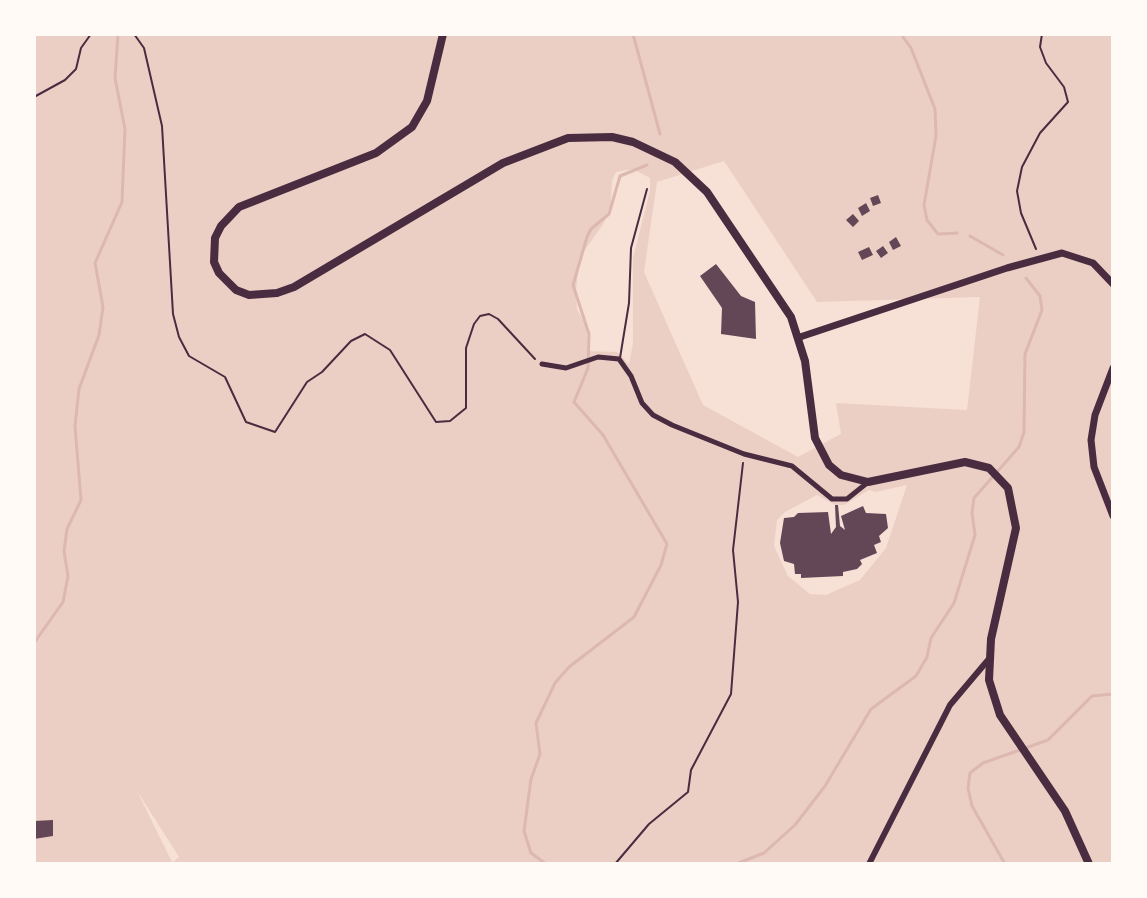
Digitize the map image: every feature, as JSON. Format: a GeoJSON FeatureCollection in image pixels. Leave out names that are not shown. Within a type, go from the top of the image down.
{"type":"FeatureCollection","features":[{"type":"Feature","properties":{"kind":"highway"},"geometry":{"type":"LineString","coordinates":[[443,34],[427,101],[401,138],[376,153],[251,201],[229,215],[221,226],[213,250],[219,273],[226,283],[249,295],[285,290],[524,153],[568,138],[612,137],[654,151],[692,175],[781,301],[800,337],[813,429],[821,452],[841,475],[868,482],[957,463],[989,468],[1002,479],[1013,500],[1016,528],[988,660],[993,698],[1016,740],[1065,811],[1089,864]]}},
{"type":"Feature","properties":{"kind":"main road"},"geometry":{"type":"LineString","coordinates":[[800,337],[1040,258],[1071,255],[1093,263],[1113,284]]}},
{"type":"Feature","properties":{"kind":"main road"},"geometry":{"type":"LineString","coordinates":[[1113,368],[1095,415],[1091,440],[1094,467],[1113,516]]}},
{"type":"Feature","properties":{"kind":"street"},"geometry":{"type":"LineString","coordinates":[[542,364],[566,368],[595,359],[619,359],[631,376],[642,403],[653,415],[744,454],[792,466],[832,499],[847,499],[868,482]]}},
{"type":"Feature","properties":{"kind":"street"},"geometry":{"type":"LineString","coordinates":[[869,864],[950,705],[988,660]]}},
{"type":"Feature","properties":{"kind":"lane"},"geometry":{"type":"LineString","coordinates":[[619,359],[629,303],[631,248],[647,189]]}},
{"type":"Feature","properties":{"kind":"path"},"geometry":{"type":"LineString","coordinates":[[34,97],[65,80],[76,69],[81,48],[91,34]]}},
{"type":"Feature","properties":{"kind":"path"},"geometry":{"type":"LineString","coordinates":[[134,34],[144,48],[162,126],[173,314],[179,337],[189,356],[225,377],[246,422],[275,432],[307,382],[329,366],[351,341],[365,334],[390,350],[436,422],[450,421],[466,408],[466,348],[480,316],[489,314],[498,319],[522,348],[542,364]]}},
{"type":"Feature","properties":{"kind":"path"},"geometry":{"type":"LineString","coordinates":[[1040,258],[1021,213],[1017,191],[1022,167],[1040,133],[1068,102],[1064,87],[1043,55],[1042,34]]}},
{"type":"Feature","properties":{"kind":"path"},"geometry":{"type":"LineString","coordinates":[[615,864],[649,824],[688,792],[691,770],[731,694],[738,602],[733,550],[744,454]]}},
{"type":"Feature","properties":{"kind":"shaded area"},"geometry":{"type":"Polygon","coordinates":[[[34,34],[1113,34],[1113,864],[34,864],[34,34]],[[724,161],[657,182],[644,272],[703,405],[798,457],[841,434],[836,403],[967,410],[980,297],[817,302],[724,161]],[[633,169],[616,172],[604,223],[579,258],[577,309],[587,328],[588,351],[617,352],[629,364],[633,343],[633,258],[650,191],[650,178],[633,169]],[[907,485],[876,492],[869,490],[844,505],[835,505],[817,495],[785,512],[777,520],[774,546],[788,576],[810,594],[826,595],[860,580],[886,548],[907,485]],[[137,791],[172,862],[179,857],[137,791]]]}},
{"type":"Feature","properties":{"kind":"building"},"geometry":{"type":"Polygon","coordinates":[[[878,195],[881,203],[873,206],[870,198],[878,195]]]}},
{"type":"Feature","properties":{"kind":"building"},"geometry":{"type":"Polygon","coordinates":[[[866,203],[870,211],[862,216],[858,208],[866,203]]]}},
{"type":"Feature","properties":{"kind":"building"},"geometry":{"type":"Polygon","coordinates":[[[853,214],[859,221],[853,227],[846,220],[853,214]]]}},
{"type":"Feature","properties":{"kind":"building"},"geometry":{"type":"Polygon","coordinates":[[[896,237],[901,246],[893,250],[889,242],[896,237]]]}},
{"type":"Feature","properties":{"kind":"building"},"geometry":{"type":"Polygon","coordinates":[[[883,246],[888,253],[881,258],[876,251],[883,246]]]}},
{"type":"Feature","properties":{"kind":"building"},"geometry":{"type":"Polygon","coordinates":[[[869,247],[873,255],[862,260],[858,252],[869,247]]]}},
{"type":"Feature","properties":{"kind":"building"},"geometry":{"type":"Polygon","coordinates":[[[716,264],[741,296],[755,302],[756,339],[721,334],[722,308],[700,276],[716,264]]]}},
{"type":"Feature","properties":{"kind":"building"},"geometry":{"type":"Polygon","coordinates":[[[835,505],[838,505],[840,526],[845,530],[841,516],[863,506],[866,513],[886,514],[888,528],[879,536],[881,542],[874,545],[877,553],[860,560],[862,564],[857,569],[843,572],[843,576],[801,578],[801,574],[795,574],[794,564],[784,561],[780,543],[784,518],[794,517],[798,513],[828,512],[831,534],[836,527],[835,505]]]}},
{"type":"Feature","properties":{"kind":"building"},"geometry":{"type":"Polygon","coordinates":[[[53,820],[53,836],[34,839],[34,821],[53,820]]]}},
{"type":"Feature","properties":{"kind":"waterway"},"geometry":{"type":"LineString","coordinates":[[34,643],[63,602],[68,576],[64,551],[67,529],[81,500],[75,426],[79,389],[99,335],[103,307],[95,263],[122,202],[125,129],[115,78],[118,34]]}},
{"type":"Feature","properties":{"kind":"waterway"},"geometry":{"type":"LineString","coordinates":[[633,34],[660,134]]}},
{"type":"Feature","properties":{"kind":"waterway"},"geometry":{"type":"LineString","coordinates":[[901,34],[911,48],[935,109],[936,136],[924,205],[927,220],[938,234],[957,233]]}},
{"type":"Feature","properties":{"kind":"waterway"},"geometry":{"type":"LineString","coordinates":[[546,864],[531,853],[524,831],[531,779],[540,754],[536,723],[555,683],[569,667],[634,617],[661,565],[667,544],[603,435],[574,402],[588,368],[589,334],[573,285],[587,237],[591,229],[609,214],[620,176],[647,165]]}},
{"type":"Feature","properties":{"kind":"waterway"},"geometry":{"type":"LineString","coordinates":[[970,236],[1003,255]]}},
{"type":"Feature","properties":{"kind":"waterway"},"geometry":{"type":"LineString","coordinates":[[736,864],[764,853],[795,825],[825,786],[871,709],[916,676],[927,657],[931,638],[954,603],[975,535],[972,513],[974,498],[1019,447],[1024,432],[1025,354],[1042,310],[1040,296],[1026,278]]}},
{"type":"Feature","properties":{"kind":"waterway"},"geometry":{"type":"LineString","coordinates":[[1005,864],[972,806],[968,788],[970,773],[983,763],[1048,740],[1092,696],[1113,694]]}}]}
